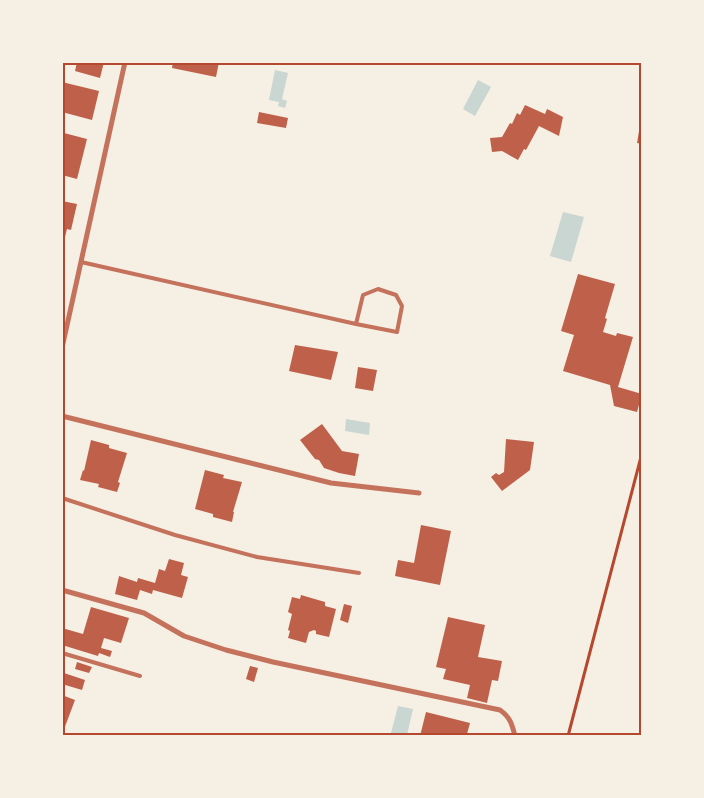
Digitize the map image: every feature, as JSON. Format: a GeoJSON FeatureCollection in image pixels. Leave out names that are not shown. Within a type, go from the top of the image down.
{"type":"FeatureCollection","features":[{"type":"Feature","properties":{"kind":"street"},"geometry":{"type":"LineString","coordinates":[[62,348],[125,62]]}},
{"type":"Feature","properties":{"kind":"street"},"geometry":{"type":"LineString","coordinates":[[62,416],[331,483],[418,493]]}},
{"type":"Feature","properties":{"kind":"street"},"geometry":{"type":"LineString","coordinates":[[62,590],[144,613],[184,636],[226,650],[500,710],[507,715],[512,724],[514,736]]}},
{"type":"Feature","properties":{"kind":"lane"},"geometry":{"type":"LineString","coordinates":[[81,262],[356,324],[397,332],[402,306],[396,295],[378,289],[363,295],[356,324]]}},
{"type":"Feature","properties":{"kind":"lane"},"geometry":{"type":"LineString","coordinates":[[62,498],[175,535],[257,557],[359,573]]}},
{"type":"Feature","properties":{"kind":"lane"},"geometry":{"type":"LineString","coordinates":[[62,652],[140,676]]}},
{"type":"Feature","properties":{"kind":"path"},"geometry":{"type":"LineString","coordinates":[[568,736],[642,453]]}},
{"type":"Feature","properties":{"kind":"shaded area"},"geometry":{"type":"Polygon","coordinates":[[[275,70],[288,73],[282,99],[287,101],[285,108],[278,106],[279,102],[269,100],[275,70]]]}},
{"type":"Feature","properties":{"kind":"shaded area"},"geometry":{"type":"Polygon","coordinates":[[[478,80],[491,87],[475,116],[463,109],[478,80]]]}},
{"type":"Feature","properties":{"kind":"shaded area"},"geometry":{"type":"Polygon","coordinates":[[[563,212],[584,217],[571,262],[550,256],[563,212]]]}},
{"type":"Feature","properties":{"kind":"shaded area"},"geometry":{"type":"Polygon","coordinates":[[[346,419],[370,423],[369,435],[345,431],[346,419]]]}},
{"type":"Feature","properties":{"kind":"shaded area"},"geometry":{"type":"Polygon","coordinates":[[[398,706],[413,709],[407,735],[391,733],[398,706]]]}},
{"type":"Feature","properties":{"kind":"building"},"geometry":{"type":"Polygon","coordinates":[[[77,62],[104,62],[100,78],[75,71],[77,62]]]}},
{"type":"Feature","properties":{"kind":"building"},"geometry":{"type":"Polygon","coordinates":[[[173,62],[219,62],[216,77],[172,68],[173,62]]]}},
{"type":"Feature","properties":{"kind":"building"},"geometry":{"type":"Polygon","coordinates":[[[62,82],[99,91],[92,120],[62,112],[62,82]]]}},
{"type":"Feature","properties":{"kind":"building"},"geometry":{"type":"Polygon","coordinates":[[[525,105],[545,114],[547,109],[563,117],[559,136],[539,126],[526,150],[524,149],[518,160],[502,151],[492,152],[490,138],[502,137],[510,123],[512,124],[517,113],[520,115],[525,105]]]}},
{"type":"Feature","properties":{"kind":"building"},"geometry":{"type":"Polygon","coordinates":[[[259,112],[288,118],[286,128],[257,123],[259,112]]]}},
{"type":"Feature","properties":{"kind":"building"},"geometry":{"type":"Polygon","coordinates":[[[640,125],[642,125],[642,144],[637,143],[640,125]]]}},
{"type":"Feature","properties":{"kind":"building"},"geometry":{"type":"Polygon","coordinates":[[[64,133],[87,139],[77,179],[62,175],[62,140],[64,133]]]}},
{"type":"Feature","properties":{"kind":"building"},"geometry":{"type":"Polygon","coordinates":[[[62,201],[77,204],[71,230],[67,229],[63,245],[62,201]]]}},
{"type":"Feature","properties":{"kind":"building"},"geometry":{"type":"Polygon","coordinates":[[[578,274],[615,284],[603,332],[616,336],[617,333],[633,337],[618,387],[642,394],[637,412],[614,406],[610,385],[563,371],[574,335],[561,331],[578,274]]]}},
{"type":"Feature","properties":{"kind":"building"},"geometry":{"type":"Polygon","coordinates":[[[295,345],[338,352],[331,380],[289,371],[295,345]]]}},
{"type":"Feature","properties":{"kind":"building"},"geometry":{"type":"Polygon","coordinates":[[[358,367],[377,370],[373,391],[355,388],[358,367]]]}},
{"type":"Feature","properties":{"kind":"building"},"geometry":{"type":"Polygon","coordinates":[[[322,424],[342,451],[359,454],[355,476],[324,468],[300,440],[322,424]]]}},
{"type":"Feature","properties":{"kind":"building"},"geometry":{"type":"Polygon","coordinates":[[[506,439],[534,442],[530,470],[502,491],[491,477],[496,473],[499,475],[504,472],[506,439]]]}},
{"type":"Feature","properties":{"kind":"building"},"geometry":{"type":"Polygon","coordinates":[[[91,440],[127,453],[118,482],[120,483],[117,492],[98,487],[99,484],[80,480],[91,440]]]}},
{"type":"Feature","properties":{"kind":"building"},"geometry":{"type":"Polygon","coordinates":[[[205,470],[224,475],[223,478],[242,482],[232,522],[213,517],[213,514],[195,509],[205,470]]]}},
{"type":"Feature","properties":{"kind":"building"},"geometry":{"type":"Polygon","coordinates":[[[421,525],[451,531],[440,585],[395,576],[398,560],[414,563],[421,525]]]}},
{"type":"Feature","properties":{"kind":"building"},"geometry":{"type":"Polygon","coordinates":[[[169,559],[184,563],[181,575],[188,577],[182,598],[153,590],[152,594],[140,590],[137,600],[115,594],[119,576],[137,582],[138,578],[155,583],[159,569],[165,571],[169,559]]]}},
{"type":"Feature","properties":{"kind":"building"},"geometry":{"type":"Polygon","coordinates":[[[301,595],[325,602],[325,606],[336,609],[329,637],[316,634],[314,630],[309,632],[306,643],[288,638],[292,614],[288,612],[292,597],[300,599],[301,595]]]}},
{"type":"Feature","properties":{"kind":"building"},"geometry":{"type":"Polygon","coordinates":[[[344,604],[352,606],[348,623],[340,620],[344,604]]]}},
{"type":"Feature","properties":{"kind":"building"},"geometry":{"type":"Polygon","coordinates":[[[91,607],[129,618],[121,643],[104,638],[101,648],[112,651],[110,657],[99,653],[98,656],[62,645],[62,628],[83,634],[91,607]]]}},
{"type":"Feature","properties":{"kind":"building"},"geometry":{"type":"Polygon","coordinates":[[[448,617],[485,625],[478,657],[502,661],[498,681],[492,680],[487,703],[467,698],[470,685],[443,679],[446,669],[436,667],[448,617]]]}},
{"type":"Feature","properties":{"kind":"building"},"geometry":{"type":"Polygon","coordinates":[[[77,662],[92,667],[89,673],[75,669],[77,662]]]}},
{"type":"Feature","properties":{"kind":"building"},"geometry":{"type":"Polygon","coordinates":[[[250,666],[258,668],[254,682],[246,679],[250,666]]]}},
{"type":"Feature","properties":{"kind":"building"},"geometry":{"type":"Polygon","coordinates":[[[64,673],[85,680],[82,690],[62,684],[64,673]]]}},
{"type":"Feature","properties":{"kind":"building"},"geometry":{"type":"Polygon","coordinates":[[[62,695],[75,700],[63,732],[62,732],[62,695]]]}},
{"type":"Feature","properties":{"kind":"building"},"geometry":{"type":"Polygon","coordinates":[[[426,712],[470,723],[467,734],[472,736],[420,736],[426,712]]]}}]}
